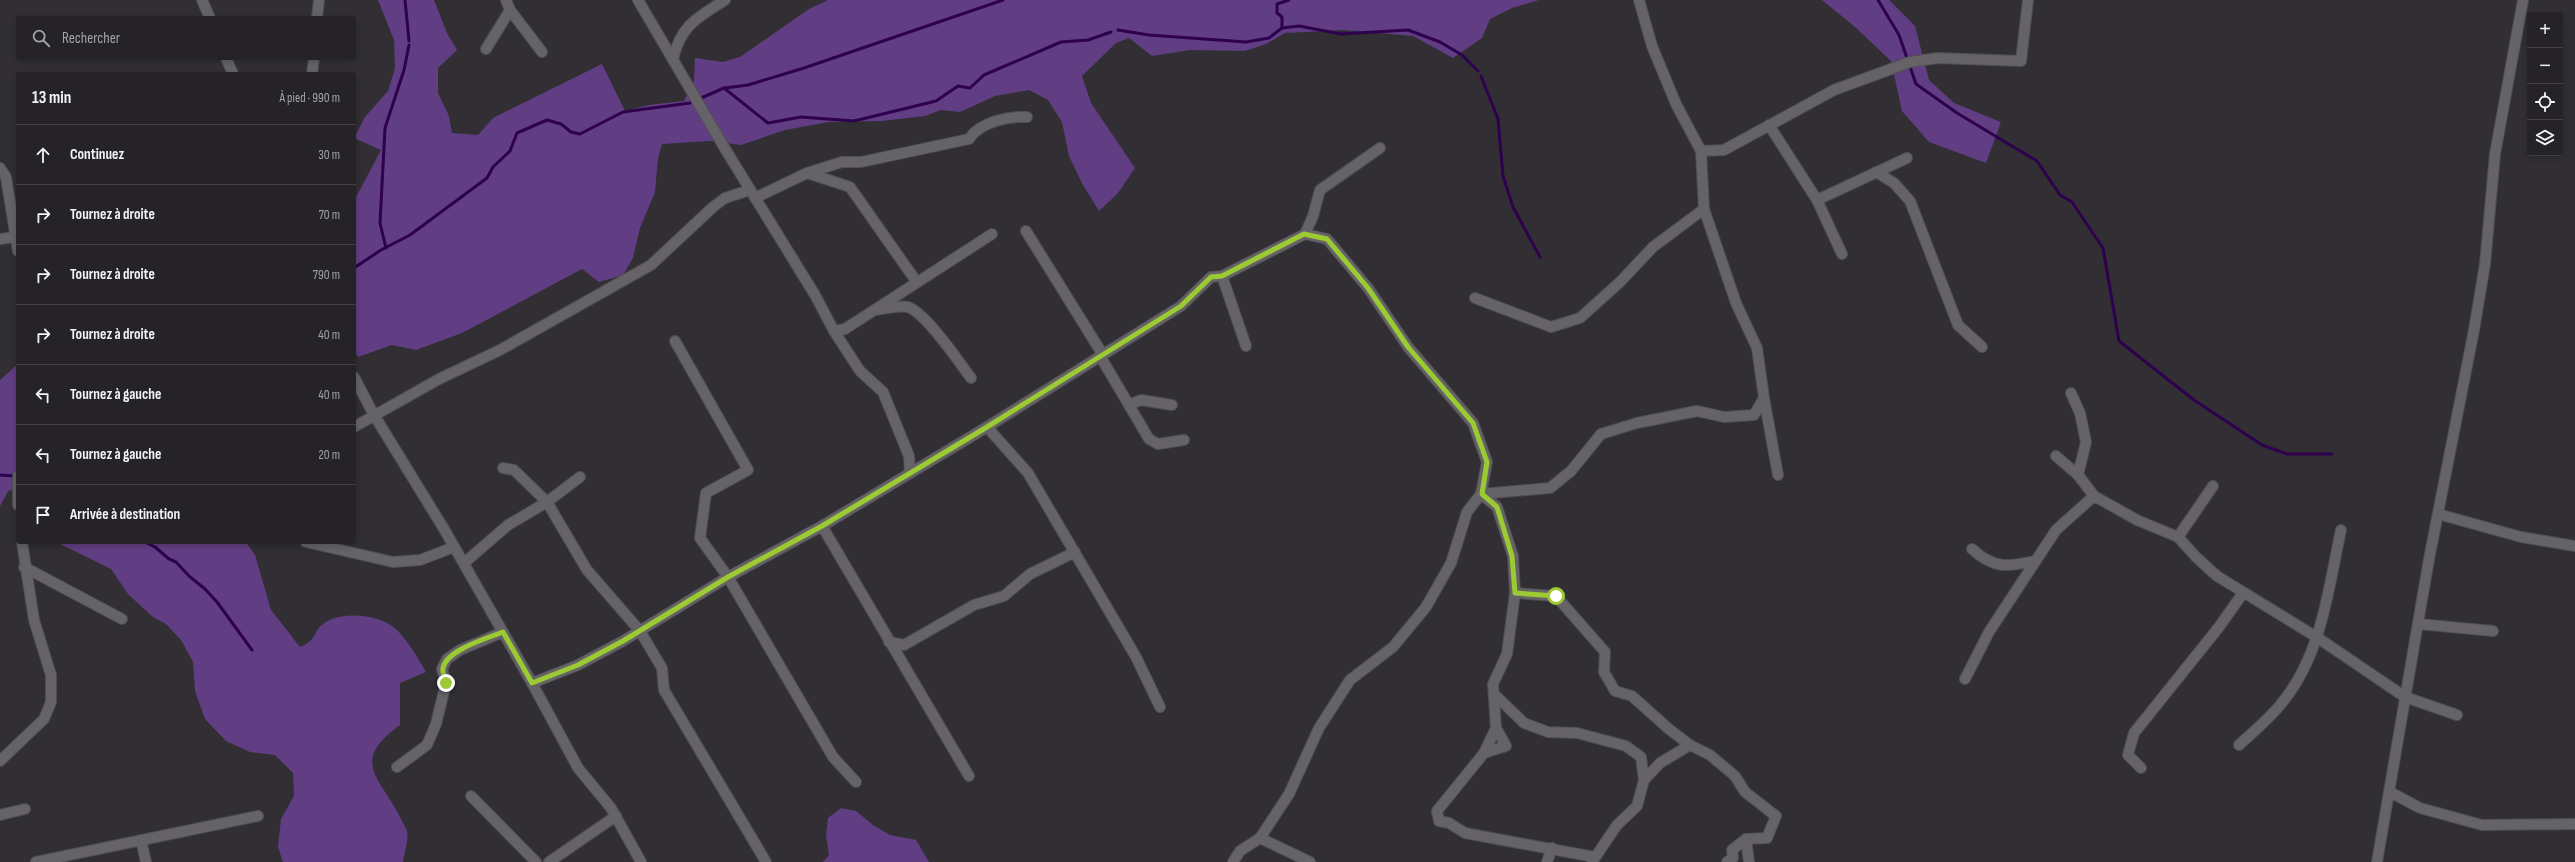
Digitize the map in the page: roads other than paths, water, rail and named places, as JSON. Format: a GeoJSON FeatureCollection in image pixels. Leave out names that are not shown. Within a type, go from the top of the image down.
{"type":"FeatureCollection","features":[{"type":"Feature","properties":{"kind":"street"},"geometry":{"type":"LineString","coordinates":[[202,0],[209,16]]}},
{"type":"Feature","properties":{"kind":"street"},"geometry":{"type":"LineString","coordinates":[[318,16],[319,0]]}},
{"type":"Feature","properties":{"kind":"street"},"geometry":{"type":"LineString","coordinates":[[506,0],[510,10],[542,52]]}},
{"type":"Feature","properties":{"kind":"street"},"geometry":{"type":"LineString","coordinates":[[638,0],[753,194],[815,295],[834,332],[860,371],[883,392],[909,456],[910,473]]}},
{"type":"Feature","properties":{"kind":"street"},"geometry":{"type":"LineString","coordinates":[[673,59],[677,41],[686,28],[725,0]]}},
{"type":"Feature","properties":{"kind":"street"},"geometry":{"type":"LineString","coordinates":[[1639,0],[1652,46],[1676,104],[1701,151],[1704,209],[1736,303],[1757,348],[1764,398],[1778,475]]}},
{"type":"Feature","properties":{"kind":"street"},"geometry":{"type":"LineString","coordinates":[[1701,151],[1724,150],[1834,90],[1910,62],[1938,58],[2021,61],[2028,0]]}},
{"type":"Feature","properties":{"kind":"street"},"geometry":{"type":"LineString","coordinates":[[2377,862],[2438,514],[2474,330],[2485,264],[2495,154],[2523,0]]}},
{"type":"Feature","properties":{"kind":"street"},"geometry":{"type":"LineString","coordinates":[[486,49],[510,10]]}},
{"type":"Feature","properties":{"kind":"street"},"geometry":{"type":"LineString","coordinates":[[227,60],[231,72]]}},
{"type":"Feature","properties":{"kind":"street"},"geometry":{"type":"LineString","coordinates":[[312,72],[314,60]]}},
{"type":"Feature","properties":{"kind":"street"},"geometry":{"type":"LineString","coordinates":[[356,426],[500,350],[651,266],[713,207],[725,198],[753,194],[807,173],[842,162],[861,162],[969,139],[974,131],[1011,116],[1027,117]]}},
{"type":"Feature","properties":{"kind":"street"},"geometry":{"type":"LineString","coordinates":[[1769,125],[1817,200],[1842,254]]}},
{"type":"Feature","properties":{"kind":"street"},"geometry":{"type":"LineString","coordinates":[[532,683],[578,665],[640,631],[728,577],[822,526],[987,427],[1181,306],[1211,277],[1222,276],[1304,234],[1313,216],[1320,190],[1380,148]]}},
{"type":"Feature","properties":{"kind":"street"},"geometry":{"type":"LineString","coordinates":[[1817,200],[1907,158]]}},
{"type":"Feature","properties":{"kind":"street"},"geometry":{"type":"LineString","coordinates":[[0,168],[6,177],[16,242]]}},
{"type":"Feature","properties":{"kind":"street"},"geometry":{"type":"LineString","coordinates":[[1876,172],[1894,183],[1910,201],[1958,325],[1982,347]]}},
{"type":"Feature","properties":{"kind":"street"},"geometry":{"type":"LineString","coordinates":[[807,173],[850,187],[916,281]]}},
{"type":"Feature","properties":{"kind":"street"},"geometry":{"type":"LineString","coordinates":[[1475,298],[1552,327],[1580,318],[1620,282],[1653,247],[1704,209]]}},
{"type":"Feature","properties":{"kind":"street"},"geometry":{"type":"LineString","coordinates":[[1026,231],[1149,439],[1158,444],[1184,440]]}},
{"type":"Feature","properties":{"kind":"street"},"geometry":{"type":"LineString","coordinates":[[834,332],[845,329],[916,281],[992,234]]}},
{"type":"Feature","properties":{"kind":"street"},"geometry":{"type":"LineString","coordinates":[[1233,862],[1240,851],[1260,838],[1289,794],[1318,728],[1350,680],[1393,647],[1426,607],[1451,563],[1467,512],[1482,494],[1487,462],[1473,423],[1408,347],[1368,288],[1327,239],[1304,234]]}},
{"type":"Feature","properties":{"kind":"street"},"geometry":{"type":"LineString","coordinates":[[0,239],[15,237]]}},
{"type":"Feature","properties":{"kind":"street"},"geometry":{"type":"LineString","coordinates":[[1222,276],[1246,346]]}},
{"type":"Feature","properties":{"kind":"street"},"geometry":{"type":"LineString","coordinates":[[873,310],[908,307],[917,312],[945,342],[971,378]]}},
{"type":"Feature","properties":{"kind":"street"},"geometry":{"type":"LineString","coordinates":[[675,341],[748,470],[706,494],[700,538],[728,577],[833,757],[856,782]]}},
{"type":"Feature","properties":{"kind":"street"},"geometry":{"type":"LineString","coordinates":[[356,381],[374,415],[464,563],[578,768],[616,816],[641,862]]}},
{"type":"Feature","properties":{"kind":"street"},"geometry":{"type":"LineString","coordinates":[[2071,393],[2080,413],[2086,442],[2078,475]]}},
{"type":"Feature","properties":{"kind":"street"},"geometry":{"type":"LineString","coordinates":[[1482,494],[1550,488],[1572,471],[1601,434],[1637,423],[1697,411],[1724,418],[1754,415],[1764,398]]}},
{"type":"Feature","properties":{"kind":"street"},"geometry":{"type":"LineString","coordinates":[[1129,405],[1141,400],[1172,406]]}},
{"type":"Feature","properties":{"kind":"street"},"geometry":{"type":"LineString","coordinates":[[987,427],[1028,473],[1136,658],[1160,707]]}},
{"type":"Feature","properties":{"kind":"street"},"geometry":{"type":"LineString","coordinates":[[2056,456],[2078,475],[2094,496],[2137,520],[2178,537],[2207,566],[2243,593],[2318,638],[2405,697],[2457,715]]}},
{"type":"Feature","properties":{"kind":"street"},"geometry":{"type":"LineString","coordinates":[[503,468],[514,470],[547,502],[587,570],[640,631],[662,668],[664,690],[766,862]]}},
{"type":"Feature","properties":{"kind":"street"},"geometry":{"type":"LineString","coordinates":[[464,563],[508,525],[547,502],[580,477]]}},
{"type":"Feature","properties":{"kind":"street"},"geometry":{"type":"LineString","coordinates":[[2178,537],[2213,486]]}},
{"type":"Feature","properties":{"kind":"street"},"geometry":{"type":"LineString","coordinates":[[1482,494],[1497,507],[1512,556],[1515,593],[1508,654],[1493,684],[1496,728],[1506,746],[1484,753]]}},
{"type":"Feature","properties":{"kind":"street"},"geometry":{"type":"LineString","coordinates":[[1965,678],[1989,632],[2056,530],[2094,496]]}},
{"type":"Feature","properties":{"kind":"street"},"geometry":{"type":"LineString","coordinates":[[2438,514],[2521,537],[2575,546]]}},
{"type":"Feature","properties":{"kind":"street"},"geometry":{"type":"LineString","coordinates":[[822,526],[969,776]]}},
{"type":"Feature","properties":{"kind":"street"},"geometry":{"type":"LineString","coordinates":[[2239,745],[2281,705],[2302,674],[2318,638],[2341,530]]}},
{"type":"Feature","properties":{"kind":"street"},"geometry":{"type":"LineString","coordinates":[[0,761],[44,719],[51,702],[51,675],[34,620],[24,567],[22,544]]}},
{"type":"Feature","properties":{"kind":"street"},"geometry":{"type":"LineString","coordinates":[[315,544],[393,562],[420,560],[454,547]]}},
{"type":"Feature","properties":{"kind":"street"},"geometry":{"type":"LineString","coordinates":[[1972,549],[1983,559],[1997,565],[2016,565],[2035,561]]}},
{"type":"Feature","properties":{"kind":"street"},"geometry":{"type":"LineString","coordinates":[[889,642],[904,645],[974,605],[1004,596],[1030,574],[1075,552]]}},
{"type":"Feature","properties":{"kind":"street"},"geometry":{"type":"LineString","coordinates":[[24,567],[122,619]]}},
{"type":"Feature","properties":{"kind":"street"},"geometry":{"type":"LineString","coordinates":[[1515,593],[1556,596],[1605,652],[1604,672],[1615,691],[1632,696],[1690,745],[1710,755],[1735,776],[1745,792],[1776,816],[1767,838],[1746,839],[1732,850],[1730,860],[1749,862],[1746,839]]}},
{"type":"Feature","properties":{"kind":"street"},"geometry":{"type":"LineString","coordinates":[[2141,768],[2128,755],[2134,733],[2219,627],[2243,593]]}},
{"type":"Feature","properties":{"kind":"street"},"geometry":{"type":"LineString","coordinates":[[2419,624],[2493,631]]}},
{"type":"Feature","properties":{"kind":"street"},"geometry":{"type":"LineString","coordinates":[[397,767],[427,745],[436,724],[446,683],[442,669],[447,659],[460,650],[503,632]]}},
{"type":"Feature","properties":{"kind":"street"},"geometry":{"type":"LineString","coordinates":[[1494,694],[1524,723],[1548,732],[1577,733],[1626,746],[1641,757],[1644,780],[1637,806],[1617,826],[1593,860],[1552,848],[1515,844],[1504,839],[1465,833],[1449,823],[1439,821],[1436,811],[1484,753],[1496,728]]}},
{"type":"Feature","properties":{"kind":"street"},"geometry":{"type":"LineString","coordinates":[[1644,780],[1660,764],[1690,745]]}},
{"type":"Feature","properties":{"kind":"street"},"geometry":{"type":"LineString","coordinates":[[2390,792],[2420,808],[2482,825],[2575,824]]}},
{"type":"Feature","properties":{"kind":"street"},"geometry":{"type":"LineString","coordinates":[[472,796],[536,862]]}},
{"type":"Feature","properties":{"kind":"street"},"geometry":{"type":"LineString","coordinates":[[0,815],[25,809]]}},
{"type":"Feature","properties":{"kind":"street"},"geometry":{"type":"LineString","coordinates":[[36,862],[258,816]]}},
{"type":"Feature","properties":{"kind":"street"},"geometry":{"type":"LineString","coordinates":[[549,862],[616,816]]}},
{"type":"Feature","properties":{"kind":"street"},"geometry":{"type":"LineString","coordinates":[[1260,838],[1310,862]]}},
{"type":"Feature","properties":{"kind":"street"},"geometry":{"type":"LineString","coordinates":[[141,840],[146,862]]}},
{"type":"Feature","properties":{"kind":"street"},"geometry":{"type":"LineString","coordinates":[[1547,862],[1552,848]]}},
{"type":"Feature","properties":{"kind":"waterway"},"geometry":{"type":"LineString","coordinates":[[405,0],[409,41]]}},
{"type":"Feature","properties":{"kind":"waterway"},"geometry":{"type":"LineString","coordinates":[[725,88],[748,85],[804,68],[1003,0]]}},
{"type":"Feature","properties":{"kind":"waterway"},"geometry":{"type":"LineString","coordinates":[[1282,28],[1282,17],[1277,13],[1277,4],[1289,0]]}},
{"type":"Feature","properties":{"kind":"waterway"},"geometry":{"type":"LineString","coordinates":[[1878,0],[1899,35],[1916,84],[1957,113],[2037,161],[2060,195],[2072,202],[2103,248],[2119,341],[2194,400],[2262,445],[2287,454],[2332,454]]}},
{"type":"Feature","properties":{"kind":"waterway"},"geometry":{"type":"LineString","coordinates":[[1118,30],[1149,35],[1246,42],[1269,38],[1282,28],[1299,26],[1341,34],[1408,30],[1440,42],[1462,55],[1478,71]]}},
{"type":"Feature","properties":{"kind":"waterway"},"geometry":{"type":"LineString","coordinates":[[701,98],[724,88],[768,123],[801,117],[854,121],[936,101],[958,86],[970,88],[984,75],[1061,42],[1088,40],[1111,32]]}},
{"type":"Feature","properties":{"kind":"waterway"},"geometry":{"type":"LineString","coordinates":[[386,248],[380,223],[385,128],[404,70],[409,45]]}},
{"type":"Feature","properties":{"kind":"waterway"},"geometry":{"type":"LineString","coordinates":[[1481,76],[1498,119],[1503,176],[1513,207],[1540,257]]}},
{"type":"Feature","properties":{"kind":"waterway"},"geometry":{"type":"LineString","coordinates":[[356,267],[381,250],[410,235],[487,178],[493,167],[510,151],[517,133],[547,120],[561,124],[571,132],[580,134],[623,112],[690,103]]}},
{"type":"Feature","properties":{"kind":"waterway"},"geometry":{"type":"LineString","coordinates":[[0,475],[16,476]]}},
{"type":"Feature","properties":{"kind":"waterway"},"geometry":{"type":"LineString","coordinates":[[149,544],[169,559],[176,562],[189,576],[205,589],[217,602],[252,650]]}}]}
